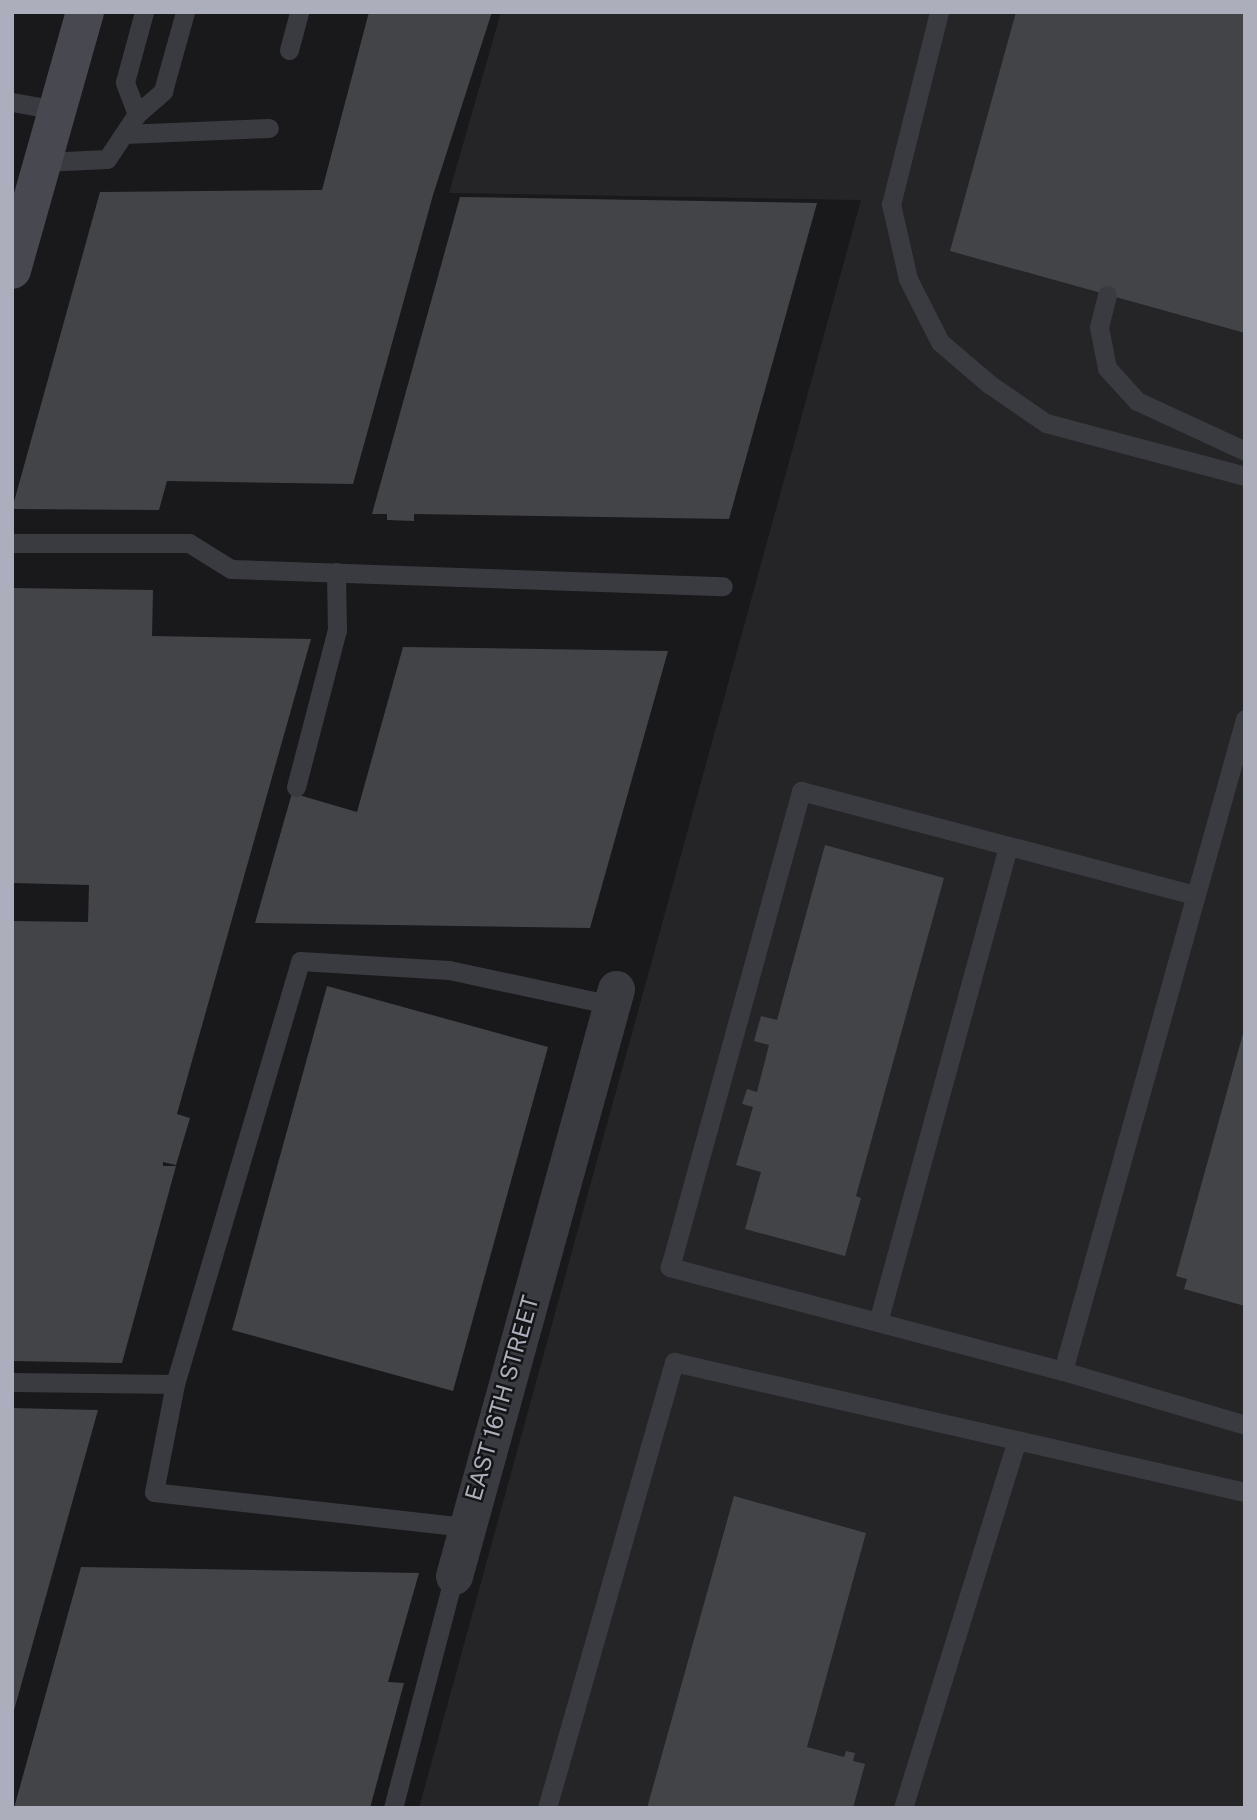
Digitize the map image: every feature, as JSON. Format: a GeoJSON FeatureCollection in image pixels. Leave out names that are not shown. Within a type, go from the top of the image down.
{"type":"FeatureCollection","features":[{"type":"Feature","properties":{"kind":"street"},"geometry":{"type":"LineString","coordinates":[[12,270],[20,214],[43,162],[85,12]]}},
{"type":"Feature","properties":{"kind":"street","name":"EAST 16TH STREET"},"geometry":{"type":"LineString","coordinates":[[454,1576],[465,1527],[614,997]]}},
{"type":"Feature","properties":{"kind":"lane"},"geometry":{"type":"LineString","coordinates":[[137,114],[125,82],[144,12]]}},
{"type":"Feature","properties":{"kind":"lane"},"geometry":{"type":"LineString","coordinates":[[43,162],[107,159],[137,114],[163,91],[185,12]]}},
{"type":"Feature","properties":{"kind":"lane"},"geometry":{"type":"LineString","coordinates":[[289,50],[299,12]]}},
{"type":"Feature","properties":{"kind":"lane"},"geometry":{"type":"LineString","coordinates":[[939,12],[891,204],[908,279],[940,342],[989,384],[1046,423],[1245,476]]}},
{"type":"Feature","properties":{"kind":"lane"},"geometry":{"type":"LineString","coordinates":[[12,102],[57,110]]}},
{"type":"Feature","properties":{"kind":"lane"},"geometry":{"type":"LineString","coordinates":[[124,134],[269,128]]}},
{"type":"Feature","properties":{"kind":"lane"},"geometry":{"type":"LineString","coordinates":[[1107,295],[1099,327],[1107,368],[1137,401],[1245,451]]}},
{"type":"Feature","properties":{"kind":"lane"},"geometry":{"type":"LineString","coordinates":[[12,543],[189,543],[230,569],[723,586]]}},
{"type":"Feature","properties":{"kind":"lane"},"geometry":{"type":"LineString","coordinates":[[296,787],[337,630],[336,572]]}},
{"type":"Feature","properties":{"kind":"lane"},"geometry":{"type":"LineString","coordinates":[[1063,1371],[1245,719]]}},
{"type":"Feature","properties":{"kind":"lane"},"geometry":{"type":"LineString","coordinates":[[1196,895],[801,791],[670,1267],[1063,1371],[1245,1425]]}},
{"type":"Feature","properties":{"kind":"lane"},"geometry":{"type":"LineString","coordinates":[[878,1322],[1008,846]]}},
{"type":"Feature","properties":{"kind":"lane"},"geometry":{"type":"LineString","coordinates":[[465,1527],[154,1492],[174,1384],[300,961],[449,970],[614,997]]}},
{"type":"Feature","properties":{"kind":"lane"},"geometry":{"type":"LineString","coordinates":[[547,1808],[674,1362],[1245,1492]]}},
{"type":"Feature","properties":{"kind":"lane"},"geometry":{"type":"LineString","coordinates":[[12,1382],[174,1384]]}},
{"type":"Feature","properties":{"kind":"lane"},"geometry":{"type":"LineString","coordinates":[[903,1808],[1017,1440]]}},
{"type":"Feature","properties":{"kind":"lane","name":"EAST 16TH STREET"},"geometry":{"type":"LineString","coordinates":[[393,1808],[454,1576]]}},
{"type":"Feature","properties":{"kind":"shaded area"},"geometry":{"type":"Polygon","coordinates":[[[501,12],[1245,12],[1245,1808],[419,1808],[861,200],[449,193],[501,12]]]}},
{"type":"Feature","properties":{"kind":"building"},"geometry":{"type":"Polygon","coordinates":[[[369,12],[492,12],[433,195],[353,484],[167,481],[159,510],[12,509],[100,192],[322,190],[369,12]]]}},
{"type":"Feature","properties":{"kind":"building"},"geometry":{"type":"Polygon","coordinates":[[[1016,12],[1245,12],[1245,333],[950,251],[1016,12]]]}},
{"type":"Feature","properties":{"kind":"building"},"geometry":{"type":"Polygon","coordinates":[[[460,197],[817,203],[729,519],[414,514],[414,521],[387,520],[387,514],[372,514],[460,197]]]}},
{"type":"Feature","properties":{"kind":"building"},"geometry":{"type":"Polygon","coordinates":[[[12,588],[153,590],[152,636],[311,639],[177,1114],[190,1118],[176,1165],[163,1162],[163,1166],[176,1166],[122,1363],[12,1361],[12,921],[88,922],[89,885],[12,883],[12,588]]]}},
{"type":"Feature","properties":{"kind":"building"},"geometry":{"type":"Polygon","coordinates":[[[403,647],[668,651],[590,928],[255,923],[292,793],[357,812],[403,647]]]}},
{"type":"Feature","properties":{"kind":"building"},"geometry":{"type":"Polygon","coordinates":[[[825,845],[944,878],[856,1196],[861,1198],[845,1256],[745,1229],[761,1172],[736,1165],[753,1107],[742,1104],[747,1089],[757,1092],[769,1045],[754,1041],[761,1016],[777,1020],[825,845]]]}},
{"type":"Feature","properties":{"kind":"building"},"geometry":{"type":"Polygon","coordinates":[[[327,986],[548,1047],[453,1391],[232,1330],[327,986]]]}},
{"type":"Feature","properties":{"kind":"building"},"geometry":{"type":"Polygon","coordinates":[[[1244,1030],[1245,1306],[1184,1289],[1187,1279],[1176,1276],[1244,1030]]]}},
{"type":"Feature","properties":{"kind":"building"},"geometry":{"type":"Polygon","coordinates":[[[12,1408],[98,1410],[13,1714],[12,1714],[12,1408]]]}},
{"type":"Feature","properties":{"kind":"building"},"geometry":{"type":"Polygon","coordinates":[[[734,1496],[866,1533],[807,1747],[844,1757],[846,1751],[855,1753],[853,1761],[865,1764],[853,1808],[647,1808],[734,1496]]]}},
{"type":"Feature","properties":{"kind":"building"},"geometry":{"type":"Polygon","coordinates":[[[81,1567],[419,1573],[388,1682],[404,1683],[370,1808],[14,1808],[81,1567]]]}}]}
